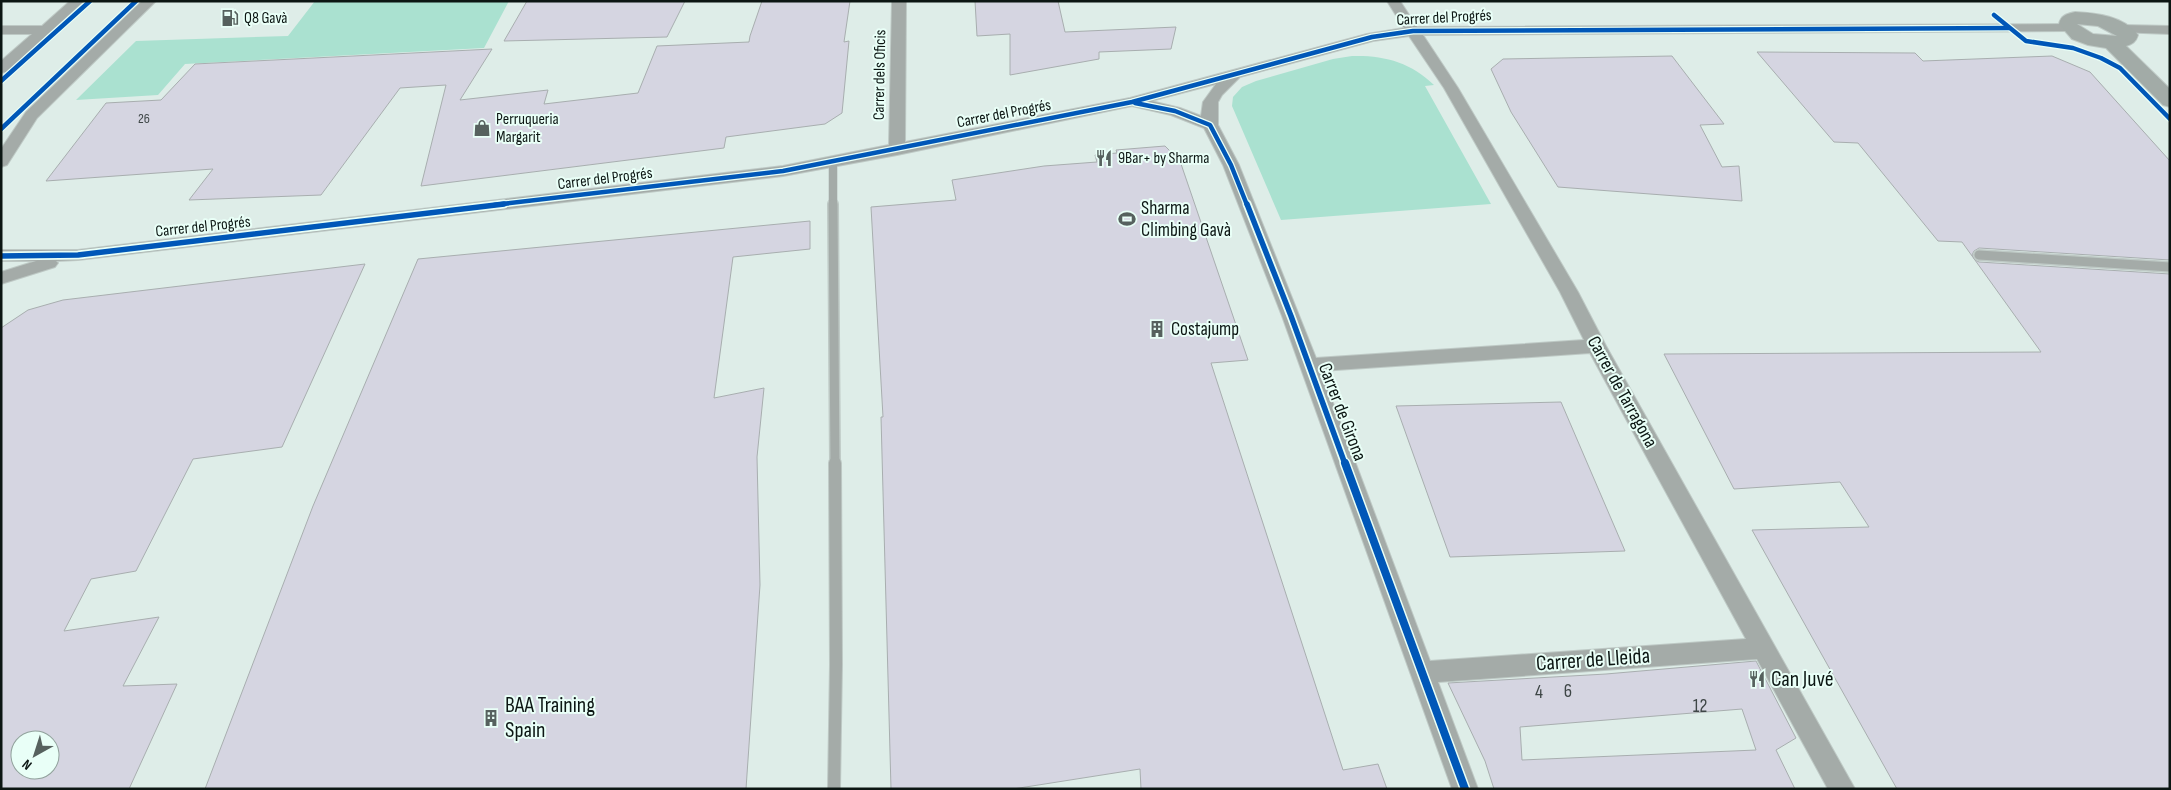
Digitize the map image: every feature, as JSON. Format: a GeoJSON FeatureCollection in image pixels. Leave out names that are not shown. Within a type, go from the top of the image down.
{"type":"FeatureCollection","features":[{"type":"Feature","properties":{"kind":"street"},"geometry":{"type":"LineString","coordinates":[[1,69],[78,1]]}},
{"type":"Feature","properties":{"kind":"street"},"geometry":{"type":"LineString","coordinates":[[1,162],[31,115],[150,1]]}},
{"type":"Feature","properties":{"kind":"street","name":"Carrer dels Oficis"},"geometry":{"type":"LineString","coordinates":[[897,150],[899,1]]}},
{"type":"Feature","properties":{"kind":"street","name":"Carrer de Tarragona"},"geometry":{"type":"LineString","coordinates":[[1393,1],[1455,96],[1568,292],[1596,346],[1842,789]]}},
{"type":"Feature","properties":{"kind":"street"},"geometry":{"type":"LineString","coordinates":[[2071,1],[2087,18]]}},
{"type":"Feature","properties":{"kind":"street"},"geometry":{"type":"LineString","coordinates":[[2170,30],[2116,36],[2086,37],[2068,24],[2069,20],[2075,18],[2104,21],[2116,36],[2170,101]]}},
{"type":"Feature","properties":{"kind":"street","name":"Carrer del Progrés"},"geometry":{"type":"LineString","coordinates":[[1,256],[78,255],[783,171],[897,150],[1132,102],[1372,37],[1413,31],[2070,27]]}},
{"type":"Feature","properties":{"kind":"street"},"geometry":{"type":"LineString","coordinates":[[1,30],[46,30]]}},
{"type":"Feature","properties":{"kind":"street","name":"Carrer de Girona"},"geometry":{"type":"LineString","coordinates":[[1235,74],[1213,95],[1209,106],[1210,126],[1235,174],[1309,365],[1465,789]]}},
{"type":"Feature","properties":{"kind":"street"},"geometry":{"type":"LineString","coordinates":[[1132,102],[1175,111],[1210,126]]}},
{"type":"Feature","properties":{"kind":"street","name":"Carrer del Progrés"},"geometry":{"type":"LineString","coordinates":[[1,278],[78,255]]}},
{"type":"Feature","properties":{"kind":"street"},"geometry":{"type":"LineString","coordinates":[[1309,365],[1596,346]]}},
{"type":"Feature","properties":{"kind":"street","name":"Carrer de Lleida"},"geometry":{"type":"LineString","coordinates":[[1421,672],[1764,648]]}},
{"type":"Feature","properties":{"kind":"lane"},"geometry":{"type":"LineString","coordinates":[[833,162],[836,664],[834,789]]}},
{"type":"Feature","properties":{"kind":"lane"},"geometry":{"type":"LineString","coordinates":[[1979,255],[2170,267]]}},
{"type":"Feature","properties":{"kind":"green space"},"geometry":{"type":"Polygon","coordinates":[[[315,1],[509,1],[484,48],[185,64],[158,95],[76,100],[136,41],[288,36],[315,1]]]}},
{"type":"Feature","properties":{"kind":"green space"},"geometry":{"type":"Polygon","coordinates":[[[1352,56],[1375,57],[1406,65],[1434,85],[1425,86],[1491,204],[1281,220],[1232,106],[1233,97],[1242,87],[1256,81],[1333,59],[1352,56]]]}},
{"type":"Feature","properties":{"kind":"building"},"geometry":{"type":"Polygon","coordinates":[[[527,1],[685,1],[667,37],[504,41],[527,1]]]}},
{"type":"Feature","properties":{"kind":"building"},"geometry":{"type":"Polygon","coordinates":[[[762,1],[850,1],[844,42],[849,41],[842,113],[825,124],[726,137],[724,148],[421,186],[446,85],[400,88],[321,195],[189,200],[213,169],[46,181],[106,103],[161,100],[195,64],[492,49],[460,100],[548,90],[544,104],[638,93],[657,46],[749,42],[762,1]]]}},
{"type":"Feature","properties":{"kind":"building"},"geometry":{"type":"Polygon","coordinates":[[[975,1],[1058,1],[1065,32],[1176,27],[1171,49],[1099,52],[1099,59],[1010,75],[1010,34],[977,36],[975,1]]]}},
{"type":"Feature","properties":{"kind":"building"},"geometry":{"type":"Polygon","coordinates":[[[1757,52],[1915,53],[1923,61],[2052,56],[2090,72],[2170,161],[2170,260],[1979,248],[1972,255],[1979,262],[2170,274],[2170,789],[1897,789],[1752,530],[1869,527],[1840,482],[1734,489],[1664,354],[2041,352],[1962,242],[1938,241],[1858,143],[1834,142],[1757,52]]]}},
{"type":"Feature","properties":{"kind":"building"},"geometry":{"type":"Polygon","coordinates":[[[1672,56],[1724,124],[1700,125],[1722,167],[1739,166],[1742,201],[1558,187],[1511,112],[1491,69],[1503,59],[1672,56]]]}},
{"type":"Feature","properties":{"kind":"building"},"geometry":{"type":"Polygon","coordinates":[[[1165,146],[1180,161],[1248,360],[1211,363],[1343,770],[1378,764],[1387,789],[1141,789],[1140,769],[1013,789],[891,789],[881,417],[883,417],[871,207],[956,200],[952,180],[1044,166],[1097,162],[1095,155],[1117,153],[1116,150],[1165,146]]]}},
{"type":"Feature","properties":{"kind":"building"},"geometry":{"type":"Polygon","coordinates":[[[810,221],[810,249],[733,257],[714,398],[764,388],[757,457],[760,585],[746,789],[205,789],[313,506],[418,259],[810,221]]]}},
{"type":"Feature","properties":{"kind":"building"},"geometry":{"type":"Polygon","coordinates":[[[365,264],[282,447],[193,459],[136,571],[91,579],[64,631],[159,617],[123,686],[177,684],[129,789],[1,789],[1,328],[28,310],[63,300],[365,264]]]}},
{"type":"Feature","properties":{"kind":"building"},"geometry":{"type":"Polygon","coordinates":[[[1561,402],[1625,551],[1450,557],[1396,406],[1561,402]]]}},
{"type":"Feature","properties":{"kind":"building"},"geometry":{"type":"Polygon","coordinates":[[[1756,661],[1796,738],[1776,750],[1795,789],[1494,789],[1485,761],[1448,683],[1606,674],[1756,661]],[[1742,709],[1520,727],[1522,760],[1756,750],[1742,709]]]}},
{"type":"Feature","properties":{"kind":"cycle path"},"geometry":{"type":"LineString","coordinates":[[1,81],[90,1]]}},
{"type":"Feature","properties":{"kind":"cycle path"},"geometry":{"type":"LineString","coordinates":[[1,129],[136,1]]}},
{"type":"Feature","properties":{"kind":"cycle path"},"geometry":{"type":"LineString","coordinates":[[1994,15],[2026,41],[2073,48],[2101,58],[2120,68],[2170,119]]}},
{"type":"Feature","properties":{"kind":"cycle path"},"geometry":{"type":"LineString","coordinates":[[1,256],[78,255],[783,171],[1132,102],[1372,37],[1413,31],[2009,28]]}},
{"type":"Feature","properties":{"kind":"cycle path"},"geometry":{"type":"LineString","coordinates":[[1135,103],[1175,111],[1210,125],[1231,165],[1291,316],[1465,789]]}},
{"type":"Feature","properties":{"kind":"place","name":"Q8 Gavà"},"geometry":{"type":"Point","coordinates":[230,18]}},
{"type":"Feature","properties":{"kind":"place","name":"Perruqueria Margarit"},"geometry":{"type":"Point","coordinates":[482,128]}},
{"type":"Feature","properties":{"kind":"place","name":"9Bar+ by Sharma"},"geometry":{"type":"Point","coordinates":[1104,158]}},
{"type":"Feature","properties":{"kind":"place","name":"Sharma Climbing Gavà"},"geometry":{"type":"Point","coordinates":[1127,219]}},
{"type":"Feature","properties":{"kind":"place","name":"Costajump"},"geometry":{"type":"Point","coordinates":[1157,329]}},
{"type":"Feature","properties":{"kind":"place","name":"Can Juvé"},"geometry":{"type":"Point","coordinates":[1757,679]}},
{"type":"Feature","properties":{"kind":"place","name":"BAA Training Spain"},"geometry":{"type":"Point","coordinates":[491,718]}}]}
